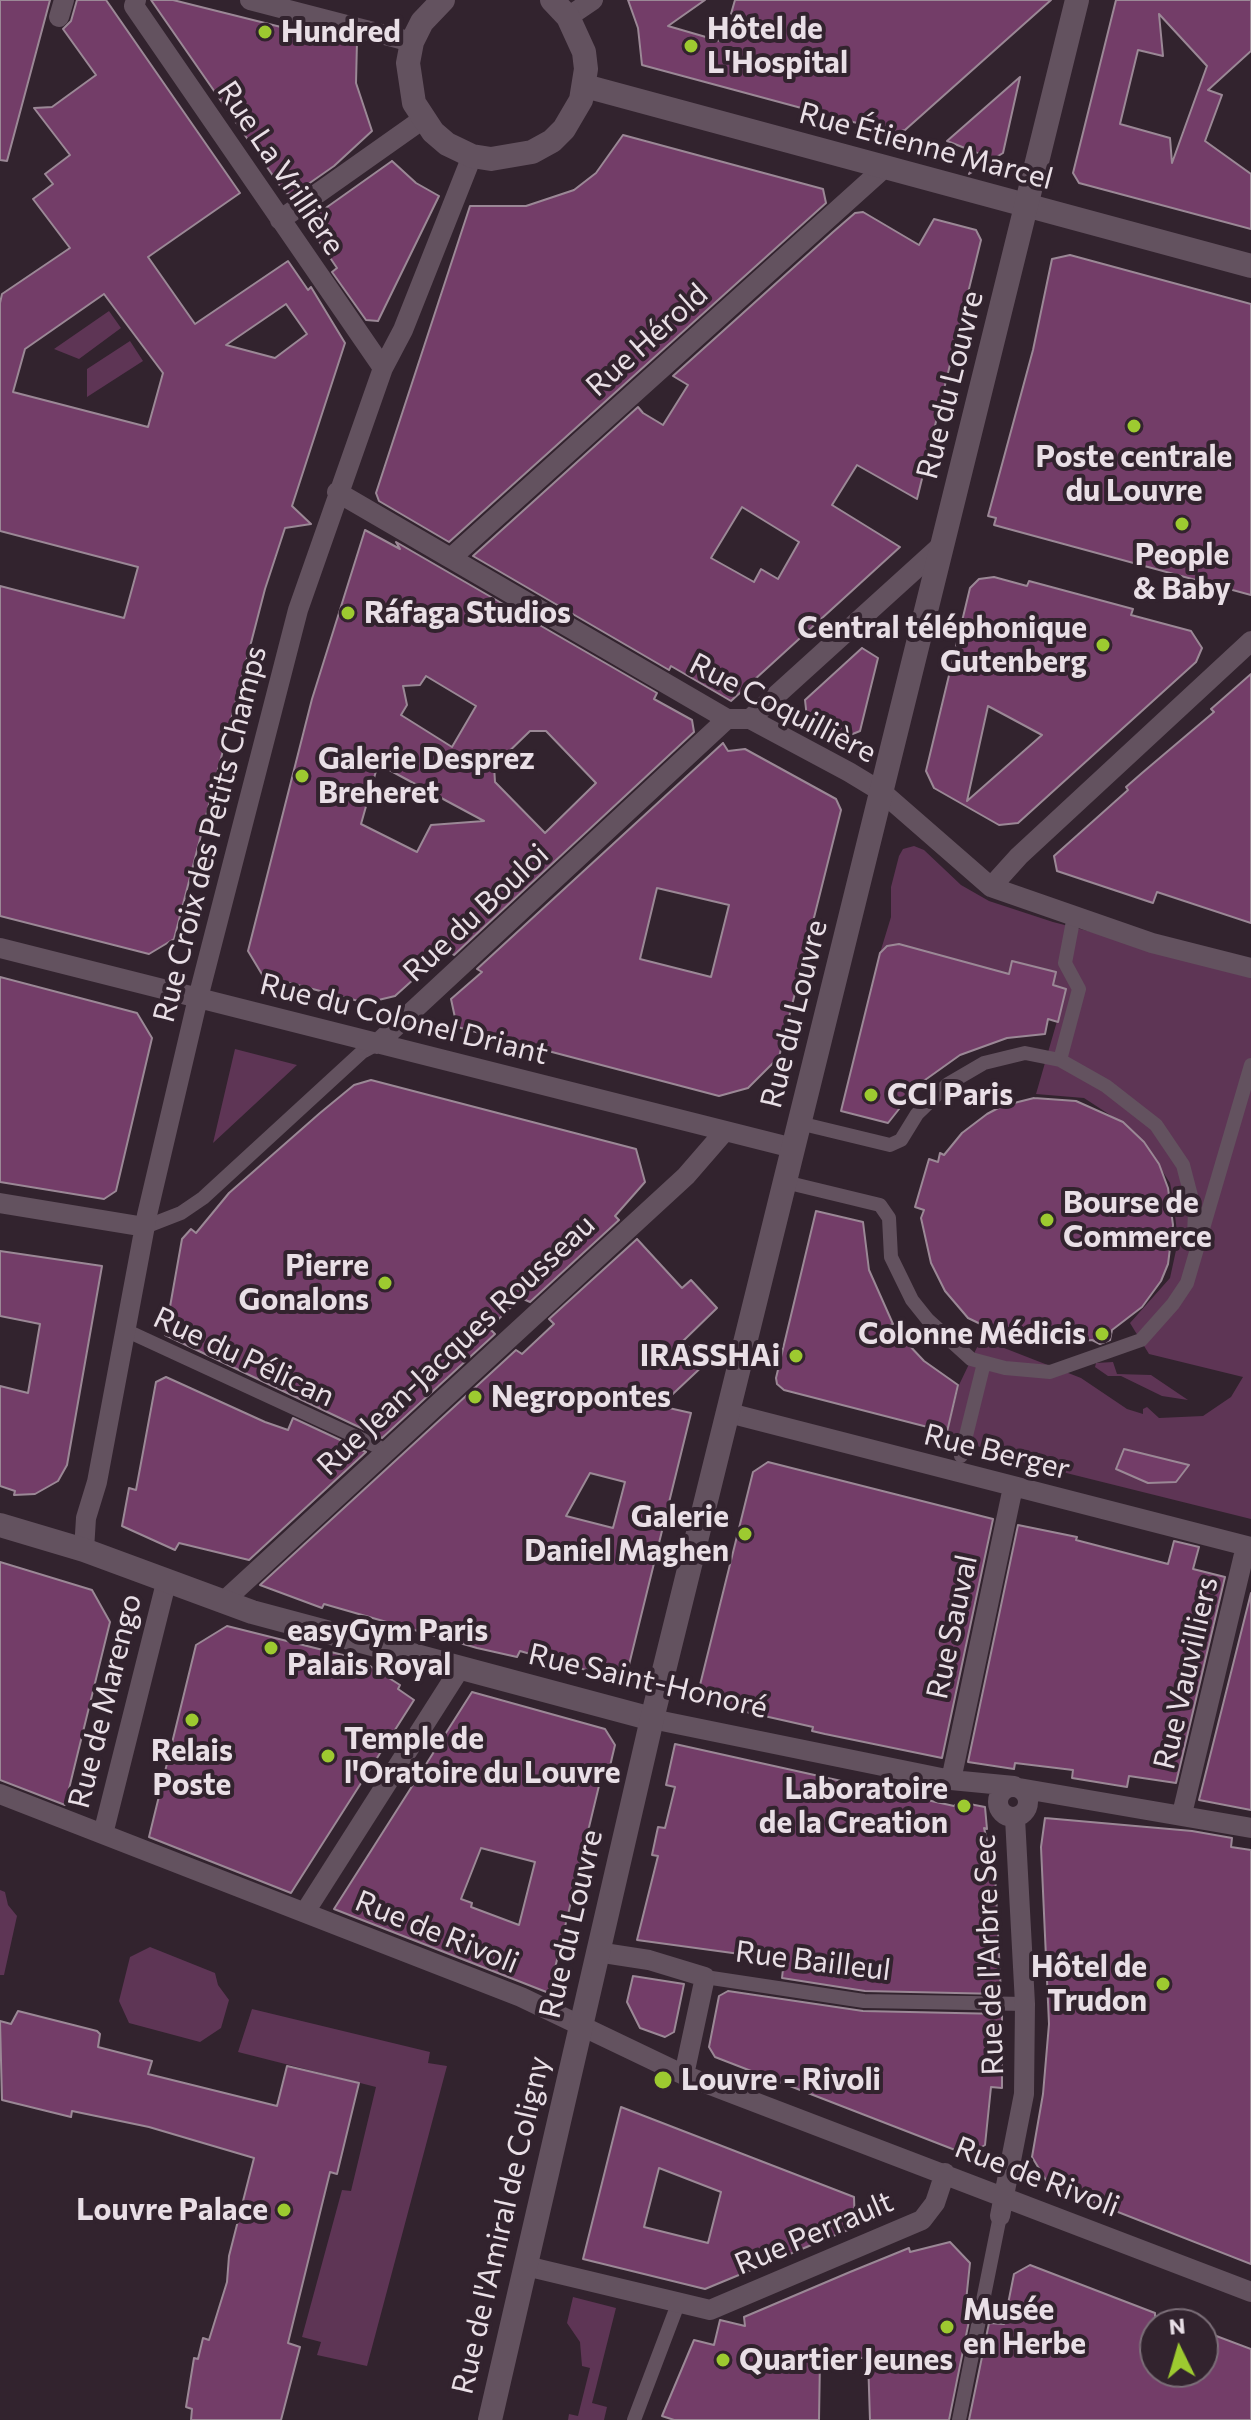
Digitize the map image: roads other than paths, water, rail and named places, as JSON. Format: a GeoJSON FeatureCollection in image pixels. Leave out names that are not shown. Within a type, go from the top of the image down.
{"type":"FeatureCollection","features":[{"type":"Feature","properties":{"kind":"main road"},"geometry":{"type":"LineString","coordinates":[[443,0],[422,22],[412,42],[409,86],[423,119],[447,144],[472,156],[511,159],[552,141],[575,113],[585,86],[584,52],[560,8]]}},
{"type":"Feature","properties":{"kind":"main road","name":"Rue du Louvre"},"geometry":{"type":"LineString","coordinates":[[578,2034],[652,1719],[1078,1]]}},
{"type":"Feature","properties":{"kind":"main road","name":"Rue Étienne Marcel"},"geometry":{"type":"LineString","coordinates":[[585,86],[1251,266]]}},
{"type":"Feature","properties":{"kind":"main road","name":"Rue Saint-Honoré"},"geometry":{"type":"LineString","coordinates":[[0,1525],[84,1550],[166,1583],[225,1600],[252,1612],[459,1670],[652,1719]]}},
{"type":"Feature","properties":{"kind":"main road","name":"Rue de l'Amiral de Coligny"},"geometry":{"type":"LineString","coordinates":[[490,2420],[578,2034]]}},
{"type":"Feature","properties":{"kind":"street","name":"Rue La Vrillière"},"geometry":{"type":"LineString","coordinates":[[136,0],[134,6],[383,368]]}},
{"type":"Feature","properties":{"kind":"street"},"geometry":{"type":"LineString","coordinates":[[250,0],[412,42]]}},
{"type":"Feature","properties":{"kind":"street"},"geometry":{"type":"LineString","coordinates":[[560,8],[593,0]]}},
{"type":"Feature","properties":{"kind":"street"},"geometry":{"type":"LineString","coordinates":[[280,220],[423,119]]}},
{"type":"Feature","properties":{"kind":"street","name":"Rue Croix des Petits Champs"},"geometry":{"type":"LineString","coordinates":[[84,1550],[86,1518],[97,1482],[145,1227],[198,998],[298,610],[383,368],[403,330],[472,156]]}},
{"type":"Feature","properties":{"kind":"street","name":"Rue Hérold"},"geometry":{"type":"LineString","coordinates":[[452,557],[883,169]]}},
{"type":"Feature","properties":{"kind":"street","name":"Rue Coquillière"},"geometry":{"type":"LineString","coordinates":[[337,492],[727,719],[750,719],[882,792],[991,887],[1152,943],[1251,968]]}},
{"type":"Feature","properties":{"kind":"street"},"geometry":{"type":"LineString","coordinates":[[750,719],[943,544]]}},
{"type":"Feature","properties":{"kind":"street"},"geometry":{"type":"LineString","coordinates":[[991,887],[1019,856],[1251,641]]}},
{"type":"Feature","properties":{"kind":"street","name":"Rue du Bouloi"},"geometry":{"type":"LineString","coordinates":[[145,1227],[181,1213],[203,1198],[362,1052],[377,1044],[727,719]]}},
{"type":"Feature","properties":{"kind":"street"},"geometry":{"type":"LineString","coordinates":[[1060,1060],[1079,989],[1065,963],[1073,921]]}},
{"type":"Feature","properties":{"kind":"street","name":"Rue du Colonel Driant"},"geometry":{"type":"LineString","coordinates":[[0,948],[793,1148]]}},
{"type":"Feature","properties":{"kind":"street"},"geometry":{"type":"LineString","coordinates":[[799,1123],[890,1145],[901,1140],[917,1114],[948,1084],[984,1063],[1025,1053],[1060,1060],[1106,1086],[1156,1125],[1183,1165],[1195,1211],[1192,1259]]}},
{"type":"Feature","properties":{"kind":"street"},"geometry":{"type":"LineString","coordinates":[[785,1182],[880,1205],[889,1218],[891,1257],[912,1300],[928,1320],[978,1361],[1050,1372],[1141,1340],[1187,1283],[1251,1065]]}},
{"type":"Feature","properties":{"kind":"street","name":"Rue Jean-Jacques Rousseau"},"geometry":{"type":"LineString","coordinates":[[225,1600],[686,1176],[725,1131]]}},
{"type":"Feature","properties":{"kind":"street"},"geometry":{"type":"LineString","coordinates":[[0,1203],[145,1227]]}},
{"type":"Feature","properties":{"kind":"street","name":"Rue du Pélican"},"geometry":{"type":"LineString","coordinates":[[125,1330],[385,1450]]}},
{"type":"Feature","properties":{"kind":"street"},"geometry":{"type":"LineString","coordinates":[[961,1456],[978,1361]]}},
{"type":"Feature","properties":{"kind":"street","name":"Rue Berger"},"geometry":{"type":"LineString","coordinates":[[729,1413],[1248,1546]]}},
{"type":"Feature","properties":{"kind":"street","name":"Rue Sauval"},"geometry":{"type":"LineString","coordinates":[[951,1780],[1013,1487]]}},
{"type":"Feature","properties":{"kind":"street","name":"Rue Vauvilliers"},"geometry":{"type":"LineString","coordinates":[[1182,1814],[1248,1546]]}},
{"type":"Feature","properties":{"kind":"street","name":"Rue de Marengo"},"geometry":{"type":"LineString","coordinates":[[103,1834],[166,1583]]}},
{"type":"Feature","properties":{"kind":"street"},"geometry":{"type":"LineString","coordinates":[[305,1912],[459,1670]]}},
{"type":"Feature","properties":{"kind":"street","name":"Rue Saint-Honoré"},"geometry":{"type":"LineString","coordinates":[[652,1719],[951,1780],[1016,1787],[1251,1828]]}},
{"type":"Feature","properties":{"kind":"street","name":"Rue de l'Arbre Sec"},"geometry":{"type":"LineString","coordinates":[[959,2420],[1024,2094],[1025,2004],[1015,1818],[1004,1815],[998,1800],[1003,1790],[1016,1787]]}},
{"type":"Feature","properties":{"kind":"street","name":"Rue de Rivoli"},"geometry":{"type":"LineString","coordinates":[[0,1794],[305,1912],[578,2034],[1251,2292]]}},
{"type":"Feature","properties":{"kind":"street","name":"Rue Bailleul"},"geometry":{"type":"LineString","coordinates":[[597,1952],[649,1960],[705,1977],[864,2001],[1025,2004]]}},
{"type":"Feature","properties":{"kind":"street"},"geometry":{"type":"LineString","coordinates":[[684,2075],[705,1977]]}},
{"type":"Feature","properties":{"kind":"street","name":"Rue Perrault"},"geometry":{"type":"LineString","coordinates":[[526,2266],[710,2310],[922,2220],[935,2203],[945,2173]]}},
{"type":"Feature","properties":{"kind":"street"},"geometry":{"type":"LineString","coordinates":[[634,2420],[678,2304]]}},
{"type":"Feature","properties":{"kind":"place","name":"Hundred"},"geometry":{"type":"Point","coordinates":[265,32]}},
{"type":"Feature","properties":{"kind":"place","name":"Hôtel de L'Hospital"},"geometry":{"type":"Point","coordinates":[691,46]}},
{"type":"Feature","properties":{"kind":"place","name":"Poste centrale du Louvre"},"geometry":{"type":"Point","coordinates":[1134,426]}},
{"type":"Feature","properties":{"kind":"place","name":"People & Baby"},"geometry":{"type":"Point","coordinates":[1182,524]}},
{"type":"Feature","properties":{"kind":"place","name":"Ráfaga Studios"},"geometry":{"type":"Point","coordinates":[348,613]}},
{"type":"Feature","properties":{"kind":"place","name":"Central téléphonique Gutenberg"},"geometry":{"type":"Point","coordinates":[1103,645]}},
{"type":"Feature","properties":{"kind":"place","name":"Galerie Desprez Breheret"},"geometry":{"type":"Point","coordinates":[302,776]}},
{"type":"Feature","properties":{"kind":"place","name":"CCI Paris"},"geometry":{"type":"Point","coordinates":[871,1095]}},
{"type":"Feature","properties":{"kind":"place","name":"Bourse de Commerce"},"geometry":{"type":"Point","coordinates":[1047,1220]}},
{"type":"Feature","properties":{"kind":"place","name":"Pierre Gonalons"},"geometry":{"type":"Point","coordinates":[385,1283]}},
{"type":"Feature","properties":{"kind":"place","name":"Colonne Médicis"},"geometry":{"type":"Point","coordinates":[1102,1334]}},
{"type":"Feature","properties":{"kind":"place","name":"IRASSHAi"},"geometry":{"type":"Point","coordinates":[796,1356]}},
{"type":"Feature","properties":{"kind":"place","name":"Negropontes"},"geometry":{"type":"Point","coordinates":[475,1397]}},
{"type":"Feature","properties":{"kind":"place","name":"Galerie Daniel Maghen"},"geometry":{"type":"Point","coordinates":[745,1534]}},
{"type":"Feature","properties":{"kind":"place","name":"easyGym Paris Palais Royal"},"geometry":{"type":"Point","coordinates":[271,1648]}},
{"type":"Feature","properties":{"kind":"place","name":"Relais Poste"},"geometry":{"type":"Point","coordinates":[192,1720]}},
{"type":"Feature","properties":{"kind":"place","name":"Temple de l'Oratoire du Louvre"},"geometry":{"type":"Point","coordinates":[328,1756]}},
{"type":"Feature","properties":{"kind":"place","name":"Laboratoire de la Creation"},"geometry":{"type":"Point","coordinates":[964,1806]}},
{"type":"Feature","properties":{"kind":"place","name":"Hôtel de Trudon"},"geometry":{"type":"Point","coordinates":[1163,1984]}},
{"type":"Feature","properties":{"kind":"place","name":"Louvre - Rivoli"},"geometry":{"type":"Point","coordinates":[663,2080]}},
{"type":"Feature","properties":{"kind":"place","name":"Louvre Palace"},"geometry":{"type":"Point","coordinates":[284,2210]}},
{"type":"Feature","properties":{"kind":"place","name":"Musée en Herbe"},"geometry":{"type":"Point","coordinates":[947,2327]}},
{"type":"Feature","properties":{"kind":"place","name":"Quartier Jeunes"},"geometry":{"type":"Point","coordinates":[723,2360]}}]}
